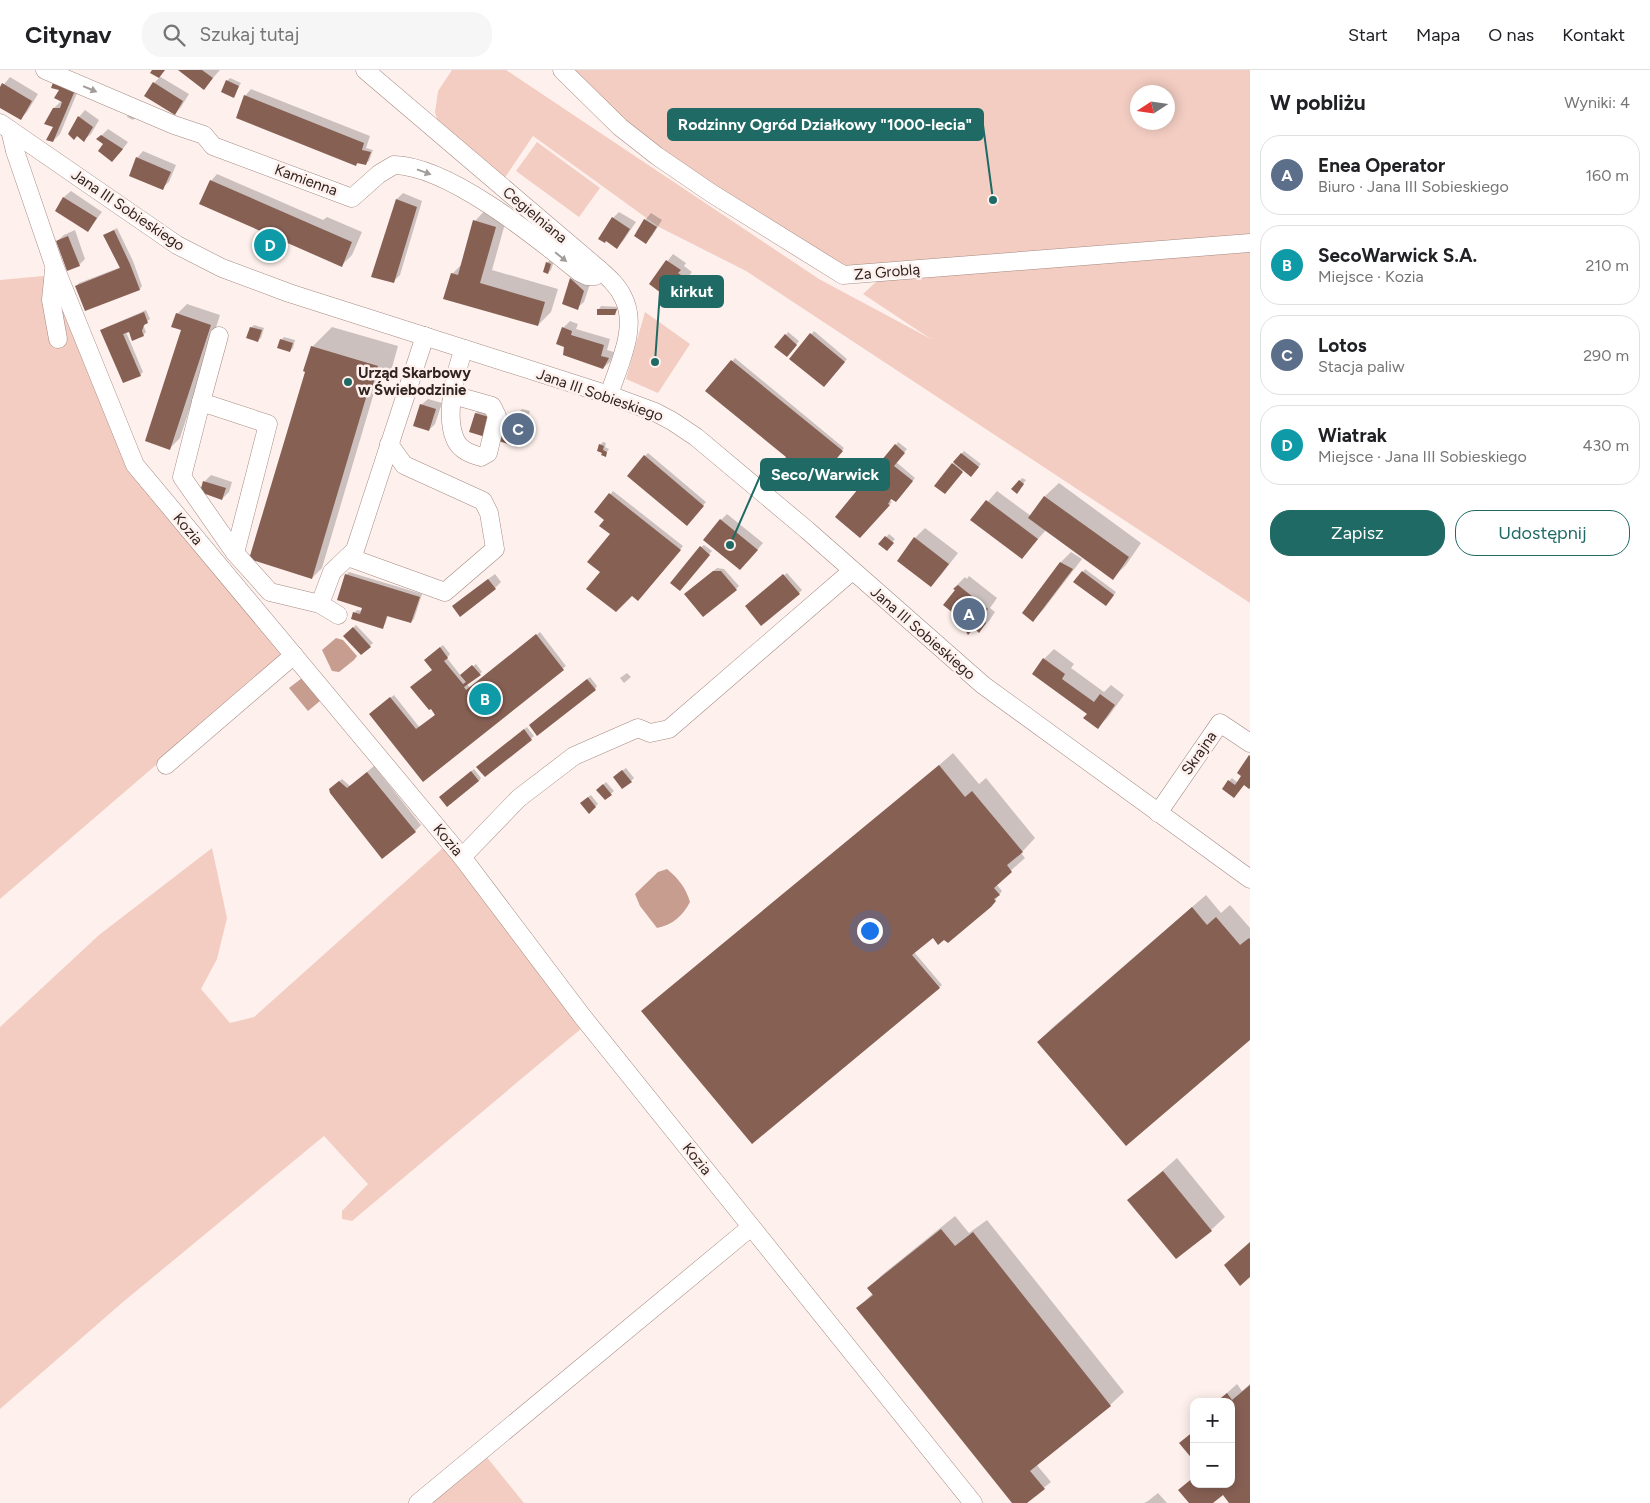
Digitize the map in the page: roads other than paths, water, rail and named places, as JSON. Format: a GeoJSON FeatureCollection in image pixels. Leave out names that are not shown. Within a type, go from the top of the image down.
{"type":"FeatureCollection","features":[{"type":"Feature","properties":{"kind":"street","name":"Kamienna"},"geometry":{"type":"LineString","coordinates":[[45,70],[174,125],[204,135],[213,146],[352,198],[379,174],[394,165],[414,168],[456,185],[499,211],[579,272],[587,276],[595,276],[600,270]]}},
{"type":"Feature","properties":{"kind":"street","name":"Cegielniana"},"geometry":{"type":"LineString","coordinates":[[365,70],[600,270],[618,289],[627,305],[628,333],[609,395]]}},
{"type":"Feature","properties":{"kind":"street","name":"Za Groblą"},"geometry":{"type":"LineString","coordinates":[[562,70],[620,127],[657,156],[711,193],[842,275],[1250,243]]}},
{"type":"Feature","properties":{"kind":"street","name":"Kozia"},"geometry":{"type":"LineString","coordinates":[[5,126],[54,265],[135,465],[462,857],[582,1016],[973,1503]]}},
{"type":"Feature","properties":{"kind":"street","name":"Jana III Sobieskiego"},"geometry":{"type":"LineString","coordinates":[[5,126],[176,245],[222,268],[289,293],[609,395],[672,420],[747,478],[983,685],[1250,879]]}},
{"type":"Feature","properties":{"kind":"street"},"geometry":{"type":"LineString","coordinates":[[54,265],[51,300],[58,338]]}},
{"type":"Feature","properties":{"kind":"street"},"geometry":{"type":"LineString","coordinates":[[219,336],[182,477],[235,554],[270,592],[320,604],[338,615]]}},
{"type":"Feature","properties":{"kind":"street"},"geometry":{"type":"LineString","coordinates":[[320,604],[332,572],[355,550],[424,336]]}},
{"type":"Feature","properties":{"kind":"street"},"geometry":{"type":"LineString","coordinates":[[453,395],[464,349]]}},
{"type":"Feature","properties":{"kind":"street"},"geometry":{"type":"LineString","coordinates":[[201,402],[268,424],[235,554]]}},
{"type":"Feature","properties":{"kind":"street"},"geometry":{"type":"LineString","coordinates":[[348,557],[446,592],[495,548],[489,513],[483,501],[404,465],[389,444]]}},
{"type":"Feature","properties":{"kind":"street"},"geometry":{"type":"LineString","coordinates":[[462,857],[519,798],[574,756],[638,728],[650,733],[669,729],[852,571]]}},
{"type":"Feature","properties":{"kind":"street"},"geometry":{"type":"LineString","coordinates":[[166,766],[294,655]]}},
{"type":"Feature","properties":{"kind":"street","name":"Skrajna"},"geometry":{"type":"LineString","coordinates":[[1158,813],[1220,723],[1250,743]]}},
{"type":"Feature","properties":{"kind":"street"},"geometry":{"type":"LineString","coordinates":[[418,1503],[751,1227]]}},
{"type":"Feature","properties":{"kind":"place","name":"Rodzinny Ogród Działkowy \"1000-lecia\""},"geometry":{"type":"Point","coordinates":[993,200]}},
{"type":"Feature","properties":{"kind":"place","name":"Wiatrak"},"geometry":{"type":"Point","coordinates":[270,245]}},
{"type":"Feature","properties":{"kind":"place","name":"kirkut"},"geometry":{"type":"Point","coordinates":[655,362]}},
{"type":"Feature","properties":{"kind":"place","name":"Urząd Skarbowy w Świebodzinie"},"geometry":{"type":"Point","coordinates":[348,382]}},
{"type":"Feature","properties":{"kind":"place","name":"Lotos"},"geometry":{"type":"Point","coordinates":[518,429]}},
{"type":"Feature","properties":{"kind":"place","name":"Seco/Warwick"},"geometry":{"type":"Point","coordinates":[730,545]}},
{"type":"Feature","properties":{"kind":"place","name":"Enea Operator"},"geometry":{"type":"Point","coordinates":[969,614]}},
{"type":"Feature","properties":{"kind":"place","name":"SecoWarwick S.A."},"geometry":{"type":"Point","coordinates":[485,699]}}]}
